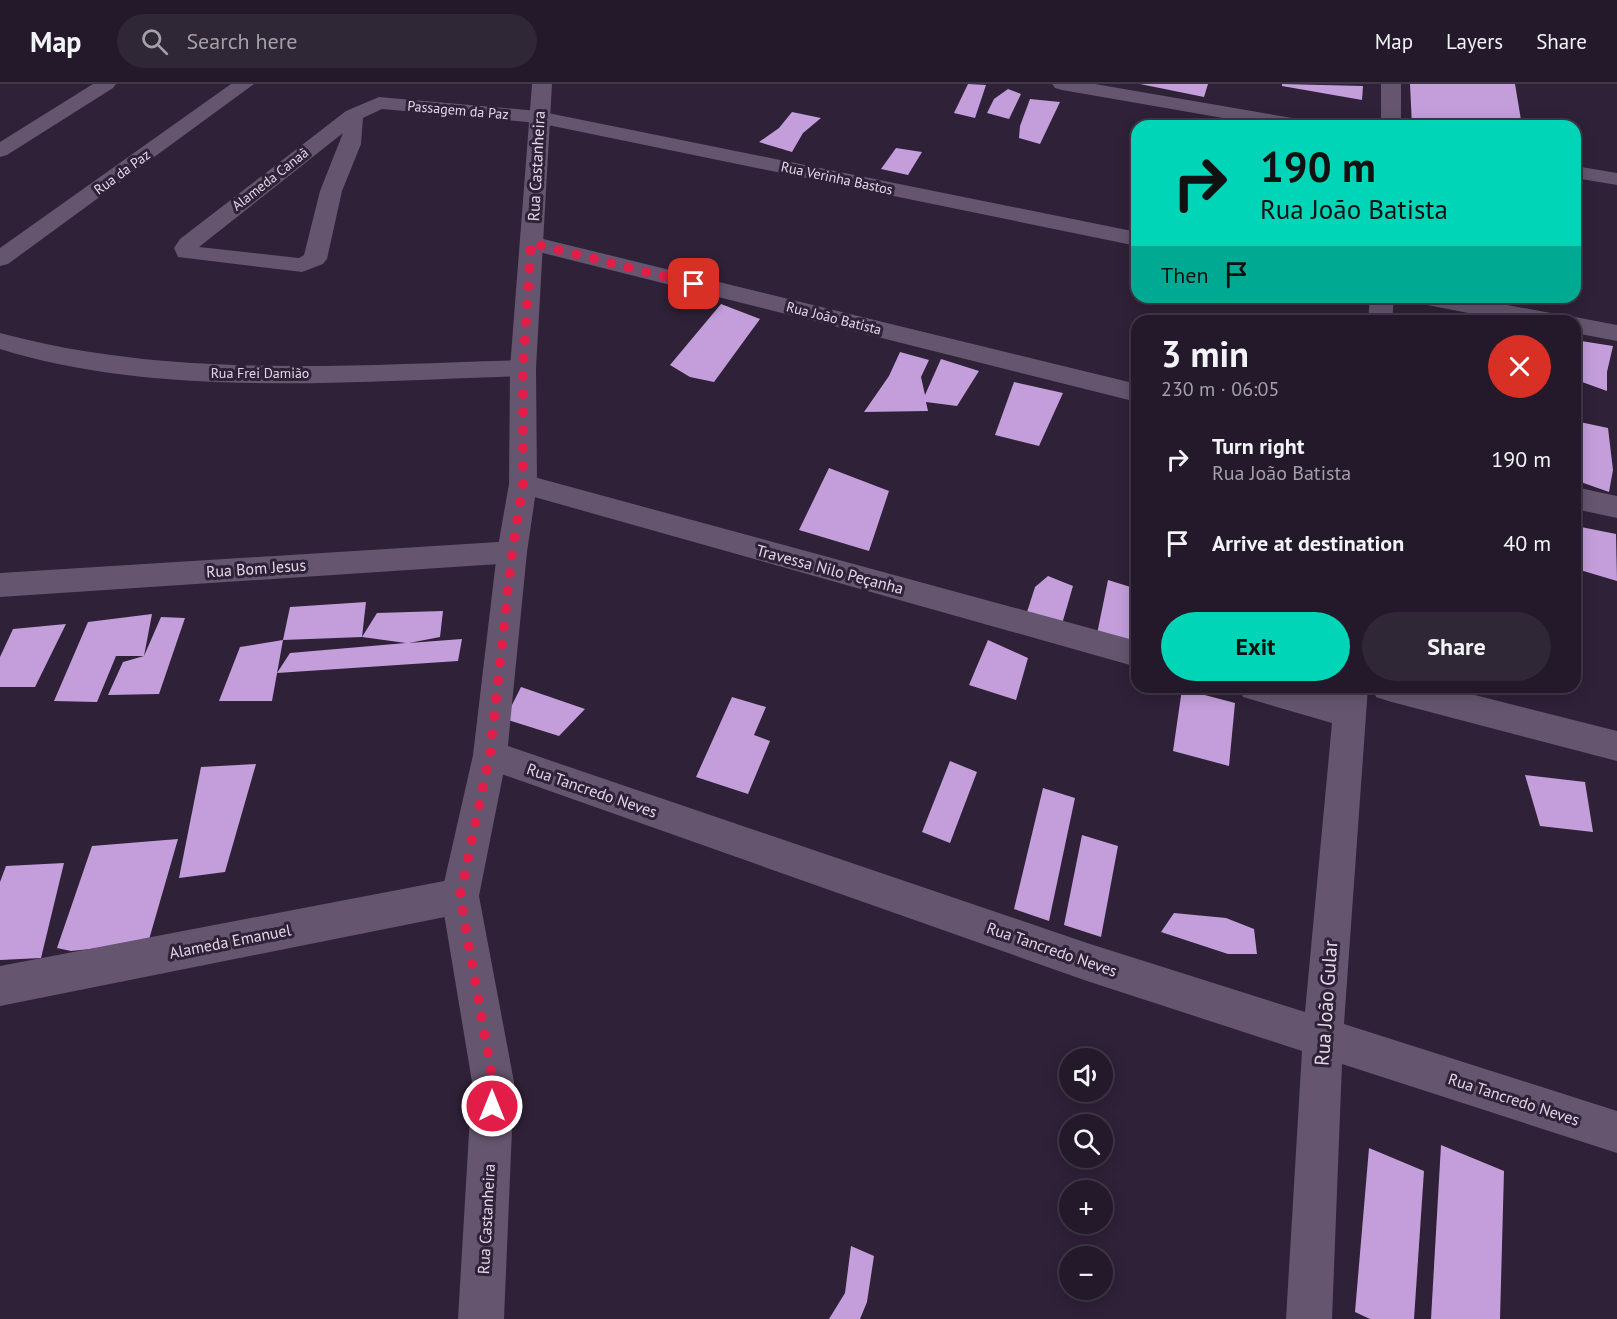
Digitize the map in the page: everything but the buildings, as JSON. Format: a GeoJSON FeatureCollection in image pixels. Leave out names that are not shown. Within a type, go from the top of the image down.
{"type":"FeatureCollection","features":[{"type":"Feature","properties":{"kind":"street"},"geometry":{"type":"LineString","coordinates":[[0,151],[106,84]]}},
{"type":"Feature","properties":{"kind":"street","name":"Rua da Paz"},"geometry":{"type":"LineString","coordinates":[[0,259],[244,84]]}},
{"type":"Feature","properties":{"kind":"street","name":"Rua Castanheira"},"geometry":{"type":"LineString","coordinates":[[481,1319],[493,1082],[460,896],[490,754],[512,552],[523,484],[523,368],[542,84]]}},
{"type":"Feature","properties":{"kind":"street"},"geometry":{"type":"LineString","coordinates":[[1062,84],[1269,120]]}},
{"type":"Feature","properties":{"kind":"street"},"geometry":{"type":"LineString","coordinates":[[1391,84],[1391,120]]}},
{"type":"Feature","properties":{"kind":"street","name":"Passagem da Paz"},"geometry":{"type":"LineString","coordinates":[[379,103],[538,117]]}},
{"type":"Feature","properties":{"kind":"street","name":"Alameda Canaã"},"geometry":{"type":"LineString","coordinates":[[352,115],[355,124],[332,190],[315,259],[302,265],[186,252],[184,248],[188,244],[352,115],[379,103]]}},
{"type":"Feature","properties":{"kind":"street","name":"Rua Verinha Bastos"},"geometry":{"type":"LineString","coordinates":[[538,117],[1131,238]]}},
{"type":"Feature","properties":{"kind":"street"},"geometry":{"type":"LineString","coordinates":[[1581,173],[1617,179]]}},
{"type":"Feature","properties":{"kind":"street","name":"Rua João Batista"},"geometry":{"type":"LineString","coordinates":[[531,243],[1131,392]]}},
{"type":"Feature","properties":{"kind":"street"},"geometry":{"type":"LineString","coordinates":[[1454,303],[1519,315]]}},
{"type":"Feature","properties":{"kind":"street"},"geometry":{"type":"LineString","coordinates":[[1581,327],[1617,333]]}},
{"type":"Feature","properties":{"kind":"street","name":"Rua Frei Damião"},"geometry":{"type":"LineString","coordinates":[[0,341],[26,350],[93,362],[180,372],[268,375],[523,368]]}},
{"type":"Feature","properties":{"kind":"street","name":"Travessa Nilo Peçanha"},"geometry":{"type":"LineString","coordinates":[[523,484],[1131,652]]}},
{"type":"Feature","properties":{"kind":"street"},"geometry":{"type":"LineString","coordinates":[[1581,499],[1617,507]]}},
{"type":"Feature","properties":{"kind":"street","name":"Rua Bom Jesus"},"geometry":{"type":"LineString","coordinates":[[0,585],[512,552]]}},
{"type":"Feature","properties":{"kind":"street"},"geometry":{"type":"LineString","coordinates":[[1300,693],[1352,700]]}},
{"type":"Feature","properties":{"kind":"street"},"geometry":{"type":"LineString","coordinates":[[1411,693],[1617,746]]}},
{"type":"Feature","properties":{"kind":"street","name":"Rua João Gular"},"geometry":{"type":"LineString","coordinates":[[1309,1319],[1323,1037],[1352,700]]}},
{"type":"Feature","properties":{"kind":"street","name":"Rua Tancredo Neves"},"geometry":{"type":"LineString","coordinates":[[490,754],[1087,962],[1617,1132]]}},
{"type":"Feature","properties":{"kind":"street","name":"Alameda Emanuel"},"geometry":{"type":"LineString","coordinates":[[0,986],[460,896]]}},
{"type":"Feature","properties":{"kind":"route"},"geometry":{"type":"LineString","coordinates":[[492,1106],[493,1082],[460,896],[490,754],[512,552],[523,484],[523,368],[531,243],[694,284]]}}]}
